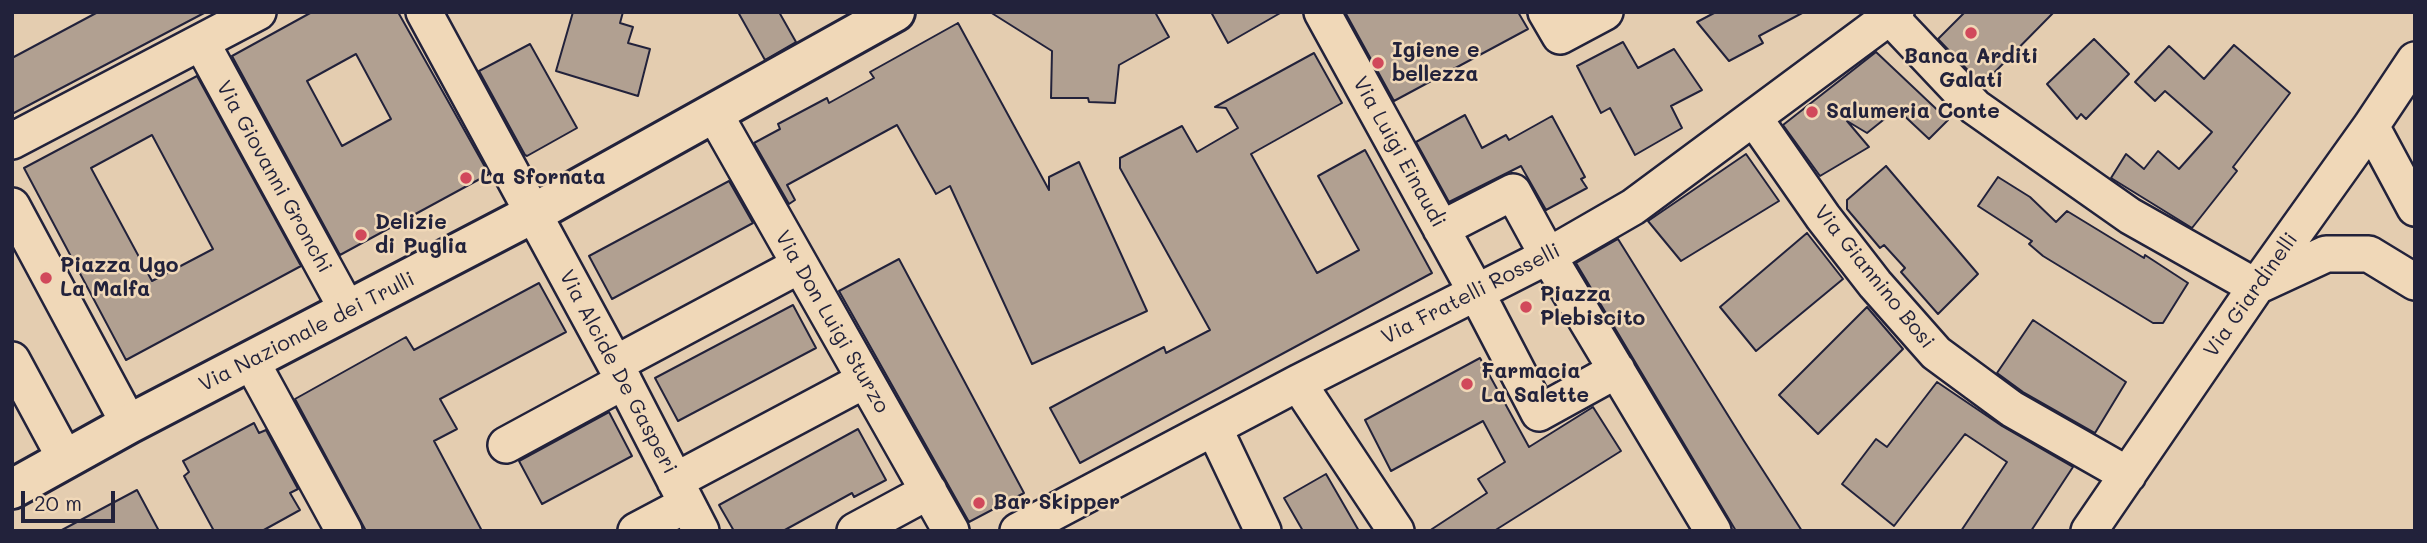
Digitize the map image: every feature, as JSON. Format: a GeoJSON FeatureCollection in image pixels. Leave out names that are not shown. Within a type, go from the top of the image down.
{"type":"FeatureCollection","features":[{"type":"Feature","properties":{"kind":"street"},"geometry":{"type":"LineString","coordinates":[[12,141],[258,12]]}},
{"type":"Feature","properties":{"kind":"street","name":"Via Alcide De Gasperi"},"geometry":{"type":"LineString","coordinates":[[424,12],[688,505]]}},
{"type":"Feature","properties":{"kind":"street","name":"Via Nazionale dei Trulli"},"geometry":{"type":"LineString","coordinates":[[12,489],[129,424],[534,213],[714,113],[854,22],[895,12]]}},
{"type":"Feature","properties":{"kind":"street","name":"Via Luigi Einaudi"},"geometry":{"type":"LineString","coordinates":[[1322,12],[1476,292]]}},
{"type":"Feature","properties":{"kind":"street"},"geometry":{"type":"LineString","coordinates":[[1546,12],[1560,36],[1605,12]]}},
{"type":"Feature","properties":{"kind":"street"},"geometry":{"type":"LineString","coordinates":[[1894,15],[1975,107],[2130,216],[2256,287],[2326,254],[2370,254],[2415,282]]}},
{"type":"Feature","properties":{"kind":"street","name":"Via Fratelli Rosselli"},"geometry":{"type":"LineString","coordinates":[[1018,531],[1298,383],[1548,256],[1633,206],[1894,15]]}},
{"type":"Feature","properties":{"kind":"street","name":"Via Giovanni Gronchi"},"geometry":{"type":"LineString","coordinates":[[201,42],[348,311]]}},
{"type":"Feature","properties":{"kind":"street","name":"Via Giardinelli"},"geometry":{"type":"LineString","coordinates":[[2089,531],[2256,287],[2371,126],[2404,93],[2415,60]]}},
{"type":"Feature","properties":{"kind":"street","name":"Via Don Luigi Sturzo"},"geometry":{"type":"LineString","coordinates":[[714,113],[951,531]]}},
{"type":"Feature","properties":{"kind":"street","name":"Via Giannino Bosi"},"geometry":{"type":"LineString","coordinates":[[1754,118],[1823,218],[1875,284],[1936,353],[2012,410],[2127,475]]}},
{"type":"Feature","properties":{"kind":"street"},"geometry":{"type":"LineString","coordinates":[[2371,126],[2415,208]]}},
{"type":"Feature","properties":{"kind":"street"},"geometry":{"type":"LineString","coordinates":[[1441,229],[1513,192],[1548,256],[1713,531]]}},
{"type":"Feature","properties":{"kind":"street"},"geometry":{"type":"LineString","coordinates":[[12,206],[129,424]]}},
{"type":"Feature","properties":{"kind":"street"},"geometry":{"type":"LineString","coordinates":[[506,445],[619,372],[800,265]]}},
{"type":"Feature","properties":{"kind":"street"},"geometry":{"type":"LineString","coordinates":[[1476,292],[1539,413],[1617,370]]}},
{"type":"Feature","properties":{"kind":"street"},"geometry":{"type":"LineString","coordinates":[[12,360],[65,460]]}},
{"type":"Feature","properties":{"kind":"street"},"geometry":{"type":"LineString","coordinates":[[251,361],[344,531]]}},
{"type":"Feature","properties":{"kind":"street"},"geometry":{"type":"LineString","coordinates":[[636,531],[688,505],[865,380]]}},
{"type":"Feature","properties":{"kind":"street"},"geometry":{"type":"LineString","coordinates":[[1298,383],[1396,531]]}},
{"type":"Feature","properties":{"kind":"street"},"geometry":{"type":"LineString","coordinates":[[1213,428],[1263,531]]}},
{"type":"Feature","properties":{"kind":"street"},"geometry":{"type":"LineString","coordinates":[[855,531],[929,491]]}},
{"type":"Feature","properties":{"kind":"building"},"geometry":{"type":"Polygon","coordinates":[[[98,12],[206,12],[12,114],[12,58],[98,12]]]}},
{"type":"Feature","properties":{"kind":"building"},"geometry":{"type":"Polygon","coordinates":[[[312,12],[398,12],[489,174],[340,255],[232,56],[312,12]],[[356,54],[307,81],[342,146],[391,119],[356,54]]]}},
{"type":"Feature","properties":{"kind":"building"},"geometry":{"type":"Polygon","coordinates":[[[573,12],[623,12],[620,23],[633,27],[628,43],[650,49],[638,96],[556,71],[573,12]]]}},
{"type":"Feature","properties":{"kind":"building"},"geometry":{"type":"Polygon","coordinates":[[[738,12],[779,12],[796,42],[765,60],[738,12]]]}},
{"type":"Feature","properties":{"kind":"building"},"geometry":{"type":"Polygon","coordinates":[[[990,12],[1155,12],[1169,37],[1119,65],[1115,103],[1089,102],[1088,98],[1051,98],[1052,51],[990,12]]]}},
{"type":"Feature","properties":{"kind":"building"},"geometry":{"type":"Polygon","coordinates":[[[1211,12],[1282,12],[1228,43],[1211,12]]]}},
{"type":"Feature","properties":{"kind":"building"},"geometry":{"type":"Polygon","coordinates":[[[1345,12],[1518,12],[1528,29],[1394,101],[1345,12]]]}},
{"type":"Feature","properties":{"kind":"building"},"geometry":{"type":"Polygon","coordinates":[[[1716,12],[1804,12],[1759,36],[1763,43],[1729,61],[1697,22],[1716,12]]]}},
{"type":"Feature","properties":{"kind":"building"},"geometry":{"type":"Polygon","coordinates":[[[1965,12],[2054,12],[1982,85],[1938,39],[1965,12]]]}},
{"type":"Feature","properties":{"kind":"building"},"geometry":{"type":"Polygon","coordinates":[[[958,23],[1049,190],[1049,177],[1079,162],[1147,311],[1032,364],[950,186],[936,194],[897,125],[787,185],[795,200],[789,204],[754,143],[780,129],[778,124],[827,98],[829,103],[874,78],[870,72],[958,23]]]}},
{"type":"Feature","properties":{"kind":"building"},"geometry":{"type":"Polygon","coordinates":[[[2094,39],[2129,74],[2086,119],[2081,114],[2077,119],[2047,84],[2094,39]]]}},
{"type":"Feature","properties":{"kind":"building"},"geometry":{"type":"Polygon","coordinates":[[[1623,42],[1638,68],[1674,49],[1702,90],[1671,106],[1682,128],[1635,155],[1610,108],[1601,113],[1577,66],[1623,42]]]}},
{"type":"Feature","properties":{"kind":"building"},"geometry":{"type":"Polygon","coordinates":[[[530,44],[577,128],[527,156],[479,71],[530,44]]]}},
{"type":"Feature","properties":{"kind":"building"},"geometry":{"type":"Polygon","coordinates":[[[2234,45],[2290,93],[2233,167],[2237,171],[2192,228],[2111,178],[2126,154],[2144,169],[2158,151],[2179,169],[2212,132],[2165,91],[2155,101],[2135,82],[2169,46],[2204,79],[2234,45]]]}},
{"type":"Feature","properties":{"kind":"building"},"geometry":{"type":"Polygon","coordinates":[[[1876,52],[1948,120],[1929,139],[1897,109],[1867,133],[1847,121],[1869,147],[1820,176],[1783,125],[1876,52]]]}},
{"type":"Feature","properties":{"kind":"building"},"geometry":{"type":"Polygon","coordinates":[[[1314,53],[1342,103],[1251,154],[1317,273],[1359,250],[1318,176],[1365,150],[1432,273],[1080,463],[1050,408],[1164,347],[1166,353],[1210,330],[1120,168],[1120,158],[1182,126],[1197,152],[1238,128],[1226,108],[1215,107],[1314,53]]]}},
{"type":"Feature","properties":{"kind":"building"},"geometry":{"type":"Polygon","coordinates":[[[197,76],[301,266],[126,360],[24,168],[197,76]],[[152,135],[91,168],[152,281],[213,249],[152,135]]]}},
{"type":"Feature","properties":{"kind":"building"},"geometry":{"type":"Polygon","coordinates":[[[1465,115],[1482,148],[1506,135],[1509,140],[1552,116],[1585,177],[1581,179],[1587,188],[1546,210],[1521,166],[1449,202],[1416,142],[1465,115]]]}},
{"type":"Feature","properties":{"kind":"building"},"geometry":{"type":"Polygon","coordinates":[[[1746,154],[1779,201],[1681,261],[1648,221],[1746,154]]]}},
{"type":"Feature","properties":{"kind":"building"},"geometry":{"type":"Polygon","coordinates":[[[1886,166],[1978,274],[1938,314],[1901,272],[1905,268],[1884,245],[1880,248],[1847,209],[1847,200],[1886,166]]]}},
{"type":"Feature","properties":{"kind":"building"},"geometry":{"type":"Polygon","coordinates":[[[1998,177],[2030,197],[2056,222],[2067,211],[2188,283],[2163,323],[2153,323],[2043,256],[2029,244],[2032,241],[1978,206],[1998,177]]]}},
{"type":"Feature","properties":{"kind":"building"},"geometry":{"type":"Polygon","coordinates":[[[729,181],[753,223],[612,299],[589,256],[729,181]]]}},
{"type":"Feature","properties":{"kind":"building"},"geometry":{"type":"Polygon","coordinates":[[[1807,233],[1843,279],[1756,351],[1720,307],[1807,233]]]}},
{"type":"Feature","properties":{"kind":"building"},"geometry":{"type":"Polygon","coordinates":[[[1618,239],[1802,531],[1736,531],[1576,263],[1618,239]]]}},
{"type":"Feature","properties":{"kind":"building"},"geometry":{"type":"Polygon","coordinates":[[[899,259],[1024,493],[969,522],[839,291],[899,259]]]}},
{"type":"Feature","properties":{"kind":"building"},"geometry":{"type":"Polygon","coordinates":[[[539,283],[566,332],[440,399],[457,429],[434,441],[482,531],[366,531],[295,399],[406,337],[414,350],[539,283]]]}},
{"type":"Feature","properties":{"kind":"building"},"geometry":{"type":"Polygon","coordinates":[[[793,305],[816,348],[678,421],[655,378],[793,305]]]}},
{"type":"Feature","properties":{"kind":"building"},"geometry":{"type":"Polygon","coordinates":[[[1867,307],[1903,349],[1818,434],[1779,395],[1867,307]]]}},
{"type":"Feature","properties":{"kind":"building"},"geometry":{"type":"Polygon","coordinates":[[[2033,320],[2126,382],[2095,433],[2023,392],[1997,373],[2033,320]]]}},
{"type":"Feature","properties":{"kind":"building"},"geometry":{"type":"Polygon","coordinates":[[[1480,358],[1529,447],[1593,407],[1621,451],[1494,531],[1429,531],[1487,493],[1478,479],[1505,462],[1483,421],[1391,471],[1365,420],[1480,358]]]}},
{"type":"Feature","properties":{"kind":"building"},"geometry":{"type":"Polygon","coordinates":[[[1937,382],[2002,426],[2073,467],[2031,531],[1961,531],[2007,462],[1965,434],[1894,526],[1842,484],[1876,439],[1887,447],[1937,382]]]}},
{"type":"Feature","properties":{"kind":"building"},"geometry":{"type":"Polygon","coordinates":[[[609,412],[632,456],[542,504],[519,461],[609,412]]]}},
{"type":"Feature","properties":{"kind":"building"},"geometry":{"type":"Polygon","coordinates":[[[254,423],[259,433],[266,430],[298,489],[290,493],[300,510],[262,531],[214,531],[184,476],[189,472],[183,461],[254,423]]]}},
{"type":"Feature","properties":{"kind":"building"},"geometry":{"type":"Polygon","coordinates":[[[858,429],[886,480],[854,497],[852,493],[783,531],[734,531],[719,505],[858,429]]]}},
{"type":"Feature","properties":{"kind":"building"},"geometry":{"type":"Polygon","coordinates":[[[1326,474],[1359,531],[1303,531],[1284,498],[1326,474]]]}},
{"type":"Feature","properties":{"kind":"building"},"geometry":{"type":"Polygon","coordinates":[[[137,490],[159,531],[60,531],[137,490]]]}},
{"type":"Feature","properties":{"kind":"place","name":"Banca Arditi Galati"},"geometry":{"type":"Point","coordinates":[1971,33]}},
{"type":"Feature","properties":{"kind":"place","name":"Igiene e bellezza"},"geometry":{"type":"Point","coordinates":[1378,63]}},
{"type":"Feature","properties":{"kind":"place","name":"Salumeria Conte"},"geometry":{"type":"Point","coordinates":[1812,112]}},
{"type":"Feature","properties":{"kind":"place","name":"La Sfornata"},"geometry":{"type":"Point","coordinates":[466,178]}},
{"type":"Feature","properties":{"kind":"place","name":"Delizie di Puglia"},"geometry":{"type":"Point","coordinates":[361,235]}},
{"type":"Feature","properties":{"kind":"place","name":"Piazza Ugo La Malfa"},"geometry":{"type":"Point","coordinates":[46,278]}},
{"type":"Feature","properties":{"kind":"place","name":"Piazza Plebiscito"},"geometry":{"type":"Point","coordinates":[1526,307]}},
{"type":"Feature","properties":{"kind":"place","name":"Farmacia La Salette"},"geometry":{"type":"Point","coordinates":[1467,384]}},
{"type":"Feature","properties":{"kind":"place","name":"Bar Skipper"},"geometry":{"type":"Point","coordinates":[979,503]}}]}
